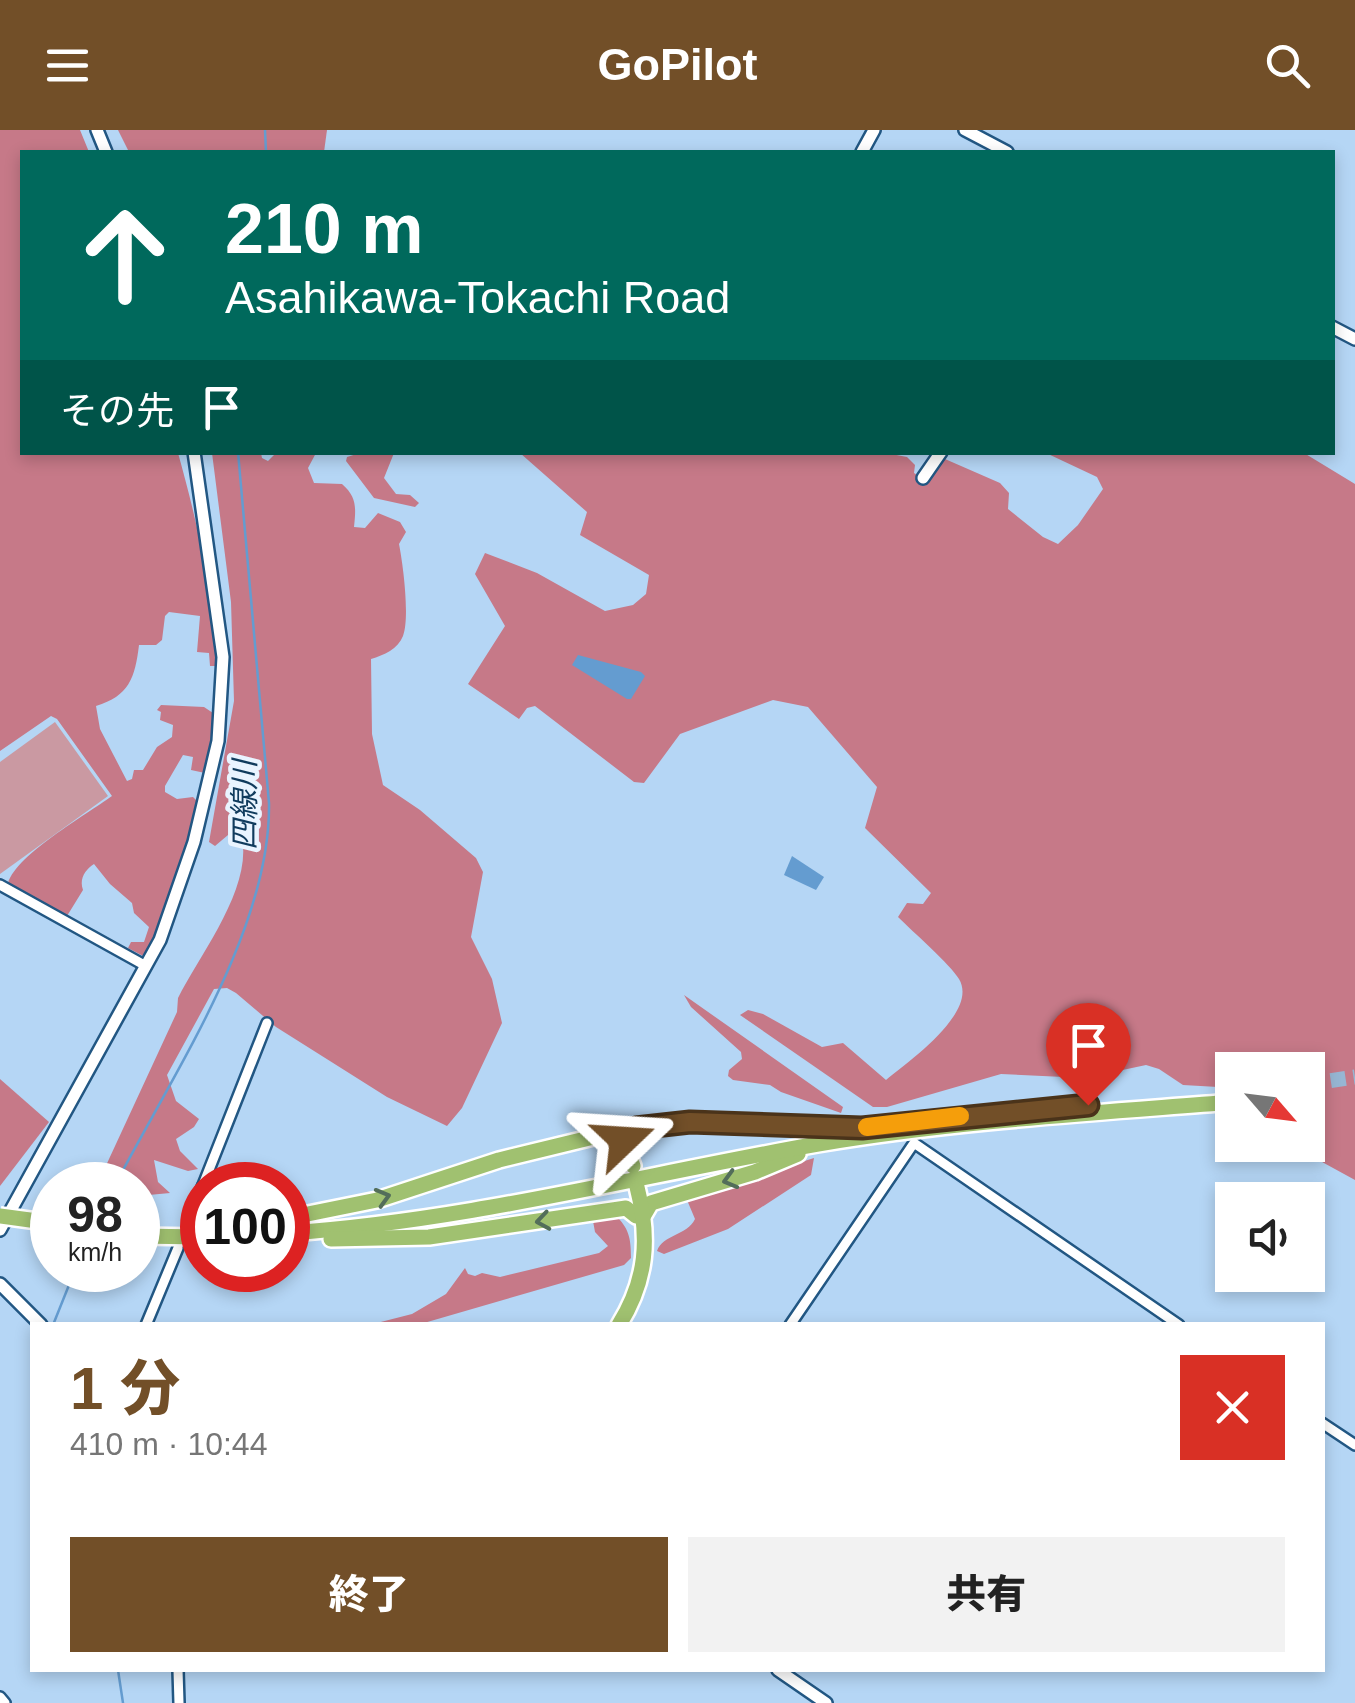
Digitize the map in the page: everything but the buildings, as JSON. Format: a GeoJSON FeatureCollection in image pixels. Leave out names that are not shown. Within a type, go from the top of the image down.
{"type":"FeatureCollection","features":[{"type":"Feature","properties":{"kind":"highway"},"geometry":{"type":"LineString","coordinates":[[310,1219],[458,1206],[862,1128],[1215,1095]]}},
{"type":"Feature","properties":{"kind":"highway"},"geometry":{"type":"LineString","coordinates":[[310,1232],[459,1214],[820,1144],[926,1128],[1215,1103]]}},
{"type":"Feature","properties":{"kind":"highway"},"geometry":{"type":"LineString","coordinates":[[624,1140],[636,1128],[690,1122],[862,1128]]}},
{"type":"Feature","properties":{"kind":"highway"},"geometry":{"type":"LineString","coordinates":[[310,1216],[594,1136],[610,1134],[624,1140]]}},
{"type":"Feature","properties":{"kind":"highway"},"geometry":{"type":"LineString","coordinates":[[624,1140],[629,1167]]}},
{"type":"Feature","properties":{"kind":"highway"},"geometry":{"type":"LineString","coordinates":[[640,1215],[651,1204],[756,1172],[820,1144]]}},
{"type":"Feature","properties":{"kind":"highway"},"geometry":{"type":"LineString","coordinates":[[618,1322],[632,1304],[644,1273],[634,1188]]}},
{"type":"Feature","properties":{"kind":"highway"},"geometry":{"type":"LineString","coordinates":[[310,1235],[430,1238],[626,1208],[640,1215]]}},
{"type":"Feature","properties":{"kind":"highway"},"geometry":{"type":"LineString","coordinates":[[0,1223],[30,1225]]}},
{"type":"Feature","properties":{"kind":"main road"},"geometry":{"type":"LineString","coordinates":[[965,130],[1003,150]]}},
{"type":"Feature","properties":{"kind":"main road"},"geometry":{"type":"LineString","coordinates":[[0,1223],[146,966],[184,878],[222,712],[221,623],[194,455]]}},
{"type":"Feature","properties":{"kind":"main road"},"geometry":{"type":"LineString","coordinates":[[923,478],[939,455]]}},
{"type":"Feature","properties":{"kind":"main road"},"geometry":{"type":"LineString","coordinates":[[0,1284],[38,1322]]}},
{"type":"Feature","properties":{"kind":"main road"},"geometry":{"type":"LineString","coordinates":[[781,1672],[826,1703]]}},
{"type":"Feature","properties":{"kind":"street"},"geometry":{"type":"LineString","coordinates":[[0,885],[146,966]]}},
{"type":"Feature","properties":{"kind":"street"},"geometry":{"type":"LineString","coordinates":[[212,1162],[267,1022]]}},
{"type":"Feature","properties":{"kind":"street"},"geometry":{"type":"LineString","coordinates":[[792,1322],[914,1143],[1176,1322]]}},
{"type":"Feature","properties":{"kind":"street"},"geometry":{"type":"LineString","coordinates":[[147,1322],[178,1248]]}},
{"type":"Feature","properties":{"kind":"street"},"geometry":{"type":"LineString","coordinates":[[1325,1425],[1355,1445]]}},
{"type":"Feature","properties":{"kind":"street"},"geometry":{"type":"LineString","coordinates":[[178,1672],[179,1703]]}},
{"type":"Feature","properties":{"kind":"street"},"geometry":{"type":"LineString","coordinates":[[0,1697],[5,1703]]}},
{"type":"Feature","properties":{"kind":"shaded area"},"geometry":{"type":"Polygon","coordinates":[[[0,130],[80,130],[88,150],[20,150],[20,455],[179,455],[198,532],[215,639],[216,666],[210,666],[209,653],[197,652],[200,616],[169,612],[162,640],[156,645],[139,645],[132,676],[123,691],[96,706],[100,729],[127,781],[132,779],[134,770],[143,770],[157,747],[172,737],[173,725],[160,720],[161,712],[157,710],[161,705],[204,707],[216,715],[216,732],[205,773],[191,770],[193,757],[183,755],[165,786],[165,792],[177,799],[193,797],[197,801],[169,900],[145,957],[128,948],[131,942],[144,942],[149,927],[94,864],[84,875],[83,890],[67,916],[8,883],[38,848],[112,796],[51,716],[0,751],[0,130]]]}},
{"type":"Feature","properties":{"kind":"shaded area"},"geometry":{"type":"Polygon","coordinates":[[[118,130],[327,130],[324,150],[128,150],[118,130]]]}},
{"type":"Feature","properties":{"kind":"shaded area"},"geometry":{"type":"Polygon","coordinates":[[[212,455],[261,455],[268,461],[274,455],[315,455],[308,468],[314,483],[342,484],[347,489],[354,503],[354,527],[365,528],[378,513],[400,522],[406,532],[399,544],[405,627],[394,648],[371,659],[372,734],[383,785],[420,810],[476,858],[483,872],[471,937],[492,979],[502,1023],[462,1108],[447,1126],[387,1097],[276,1027],[236,993],[227,988],[214,989],[167,1075],[176,1101],[199,1119],[176,1139],[180,1151],[191,1162],[180,1162],[180,1168],[154,1160],[108,1162],[177,1012],[178,998],[222,921],[239,878],[242,838],[228,835],[215,846],[209,842],[234,701],[231,602],[212,455]]]}},
{"type":"Feature","properties":{"kind":"shaded area"},"geometry":{"type":"Polygon","coordinates":[[[393,455],[384,478],[396,494],[410,495],[419,503],[415,507],[374,498],[346,461],[347,457],[393,455]]]}},
{"type":"Feature","properties":{"kind":"shaded area"},"geometry":{"type":"Polygon","coordinates":[[[522,455],[896,455],[907,457],[915,465],[914,473],[928,482],[945,459],[1000,483],[1009,493],[1008,509],[1058,544],[1078,525],[1103,489],[1097,477],[1050,455],[1307,455],[1355,484],[1355,1180],[1322,1162],[1325,1052],[1215,1052],[1215,1087],[1183,1085],[1146,1065],[1085,1078],[1001,1074],[887,1107],[873,1107],[740,1015],[748,1010],[763,1014],[822,1047],[843,1043],[886,1080],[938,1035],[959,1006],[963,992],[955,973],[898,917],[907,903],[923,904],[931,893],[865,828],[877,787],[808,707],[773,700],[680,734],[644,783],[634,782],[535,706],[527,708],[519,719],[468,684],[505,626],[475,574],[485,553],[537,573],[605,611],[633,605],[646,594],[649,575],[580,535],[587,512],[522,455]]]}},
{"type":"Feature","properties":{"kind":"shaded area"},"geometry":{"type":"Polygon","coordinates":[[[55,722],[108,796],[0,874],[0,762],[55,722]]]}},
{"type":"Feature","properties":{"kind":"shaded area"},"geometry":{"type":"Polygon","coordinates":[[[684,995],[843,1107],[841,1113],[770,1085],[733,1080],[728,1076],[729,1070],[742,1059],[741,1052],[691,1007],[684,995]]]}},
{"type":"Feature","properties":{"kind":"shaded area"},"geometry":{"type":"Polygon","coordinates":[[[0,1079],[49,1122],[0,1186],[0,1079]]]}},
{"type":"Feature","properties":{"kind":"shaded area"},"geometry":{"type":"Polygon","coordinates":[[[814,1158],[811,1175],[728,1229],[664,1254],[657,1251],[664,1241],[687,1229],[695,1219],[687,1200],[692,1197],[814,1158]]]}},
{"type":"Feature","properties":{"kind":"shaded area"},"geometry":{"type":"Polygon","coordinates":[[[615,1215],[623,1224],[630,1239],[631,1258],[624,1265],[427,1322],[381,1322],[412,1314],[446,1294],[465,1268],[475,1276],[482,1273],[500,1277],[599,1253],[608,1246],[595,1232],[593,1221],[615,1215]]]}},
{"type":"Feature","properties":{"kind":"water"},"geometry":{"type":"Polygon","coordinates":[[[578,655],[645,676],[631,699],[627,699],[572,665],[578,655]]]}},
{"type":"Feature","properties":{"kind":"water"},"geometry":{"type":"Polygon","coordinates":[[[792,856],[824,877],[816,890],[784,875],[792,856]]]}},
{"type":"Feature","properties":{"kind":"waterway","name":"四線川"},"geometry":{"type":"LineString","coordinates":[[265,130],[266,150]]}},
{"type":"Feature","properties":{"kind":"waterway","name":"四線川"},"geometry":{"type":"LineString","coordinates":[[128,1162],[215,1000],[254,900],[265,851],[269,803],[238,455]]}},
{"type":"Feature","properties":{"kind":"waterway","name":"四線川"},"geometry":{"type":"LineString","coordinates":[[54,1322],[66,1292]]}},
{"type":"Feature","properties":{"kind":"waterway","name":"四線川"},"geometry":{"type":"LineString","coordinates":[[118,1672],[123,1703]]}},
{"type":"Feature","properties":{"kind":"tunnel"},"geometry":{"type":"LineString","coordinates":[[1325,1081],[1355,1077]]}},
{"type":"Feature","properties":{"kind":"slow traffic"},"geometry":{"type":"LineString","coordinates":[[867,1127],[960,1116]]}},
{"type":"Feature","properties":{"kind":"route"},"geometry":{"type":"LineString","coordinates":[[624,1140],[636,1128],[690,1122],[862,1128],[1088,1105]]}}]}
